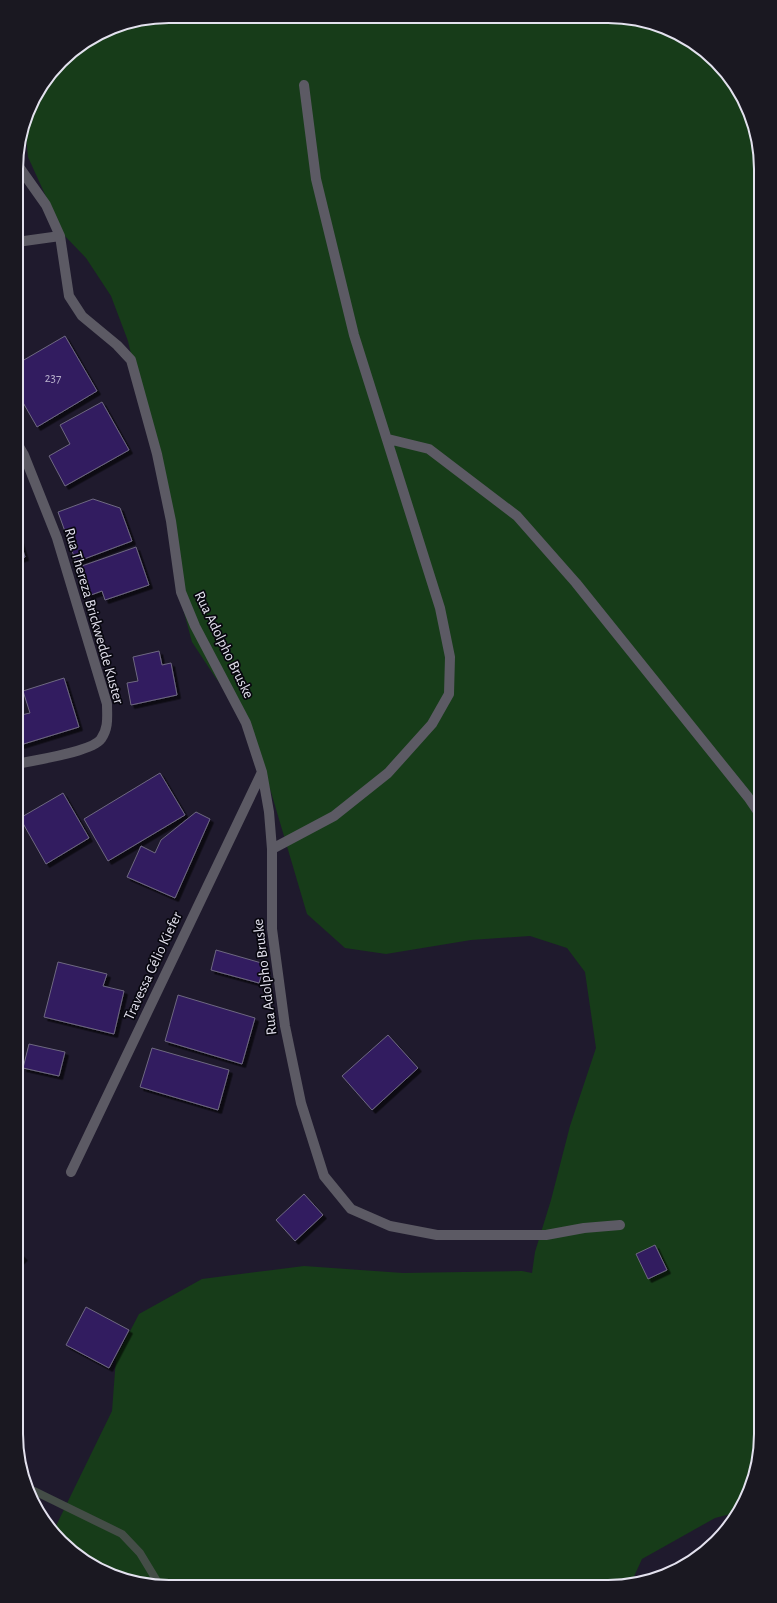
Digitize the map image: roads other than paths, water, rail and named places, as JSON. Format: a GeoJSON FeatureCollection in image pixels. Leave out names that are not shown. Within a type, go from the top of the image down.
{"type":"FeatureCollection","features":[{"type":"Feature","properties":{"kind":"street"},"geometry":{"type":"LineString","coordinates":[[272,849],[334,816],[388,773],[432,724],[448,694],[450,657],[440,608],[354,335],[316,179],[304,85]]}},
{"type":"Feature","properties":{"kind":"street","name":"Rua Adolpho Bruske"},"geometry":{"type":"LineString","coordinates":[[23,172],[46,205],[60,236],[70,296],[82,316],[117,345],[131,360],[157,454],[171,521],[181,592],[195,626],[246,723],[262,772],[269,812],[272,849],[272,929],[285,1026],[301,1103],[324,1176],[351,1209],[390,1226],[437,1235],[546,1235],[584,1228],[620,1225]]}},
{"type":"Feature","properties":{"kind":"street"},"geometry":{"type":"LineString","coordinates":[[23,241],[60,236]]}},
{"type":"Feature","properties":{"kind":"street"},"geometry":{"type":"LineString","coordinates":[[388,439],[429,449],[517,516],[581,589],[754,807]]}},
{"type":"Feature","properties":{"kind":"street","name":"Rua Thereza Brickwedde Kuster"},"geometry":{"type":"LineString","coordinates":[[23,453],[57,538],[107,704],[108,726],[101,741],[85,750],[23,763]]}},
{"type":"Feature","properties":{"kind":"street","name":"Travessa Célio Kiefer"},"geometry":{"type":"LineString","coordinates":[[71,1172],[262,772]]}},
{"type":"Feature","properties":{"kind":"waterway"},"geometry":{"type":"LineString","coordinates":[[35,1491],[122,1534],[140,1553],[156,1580]]}}]}
